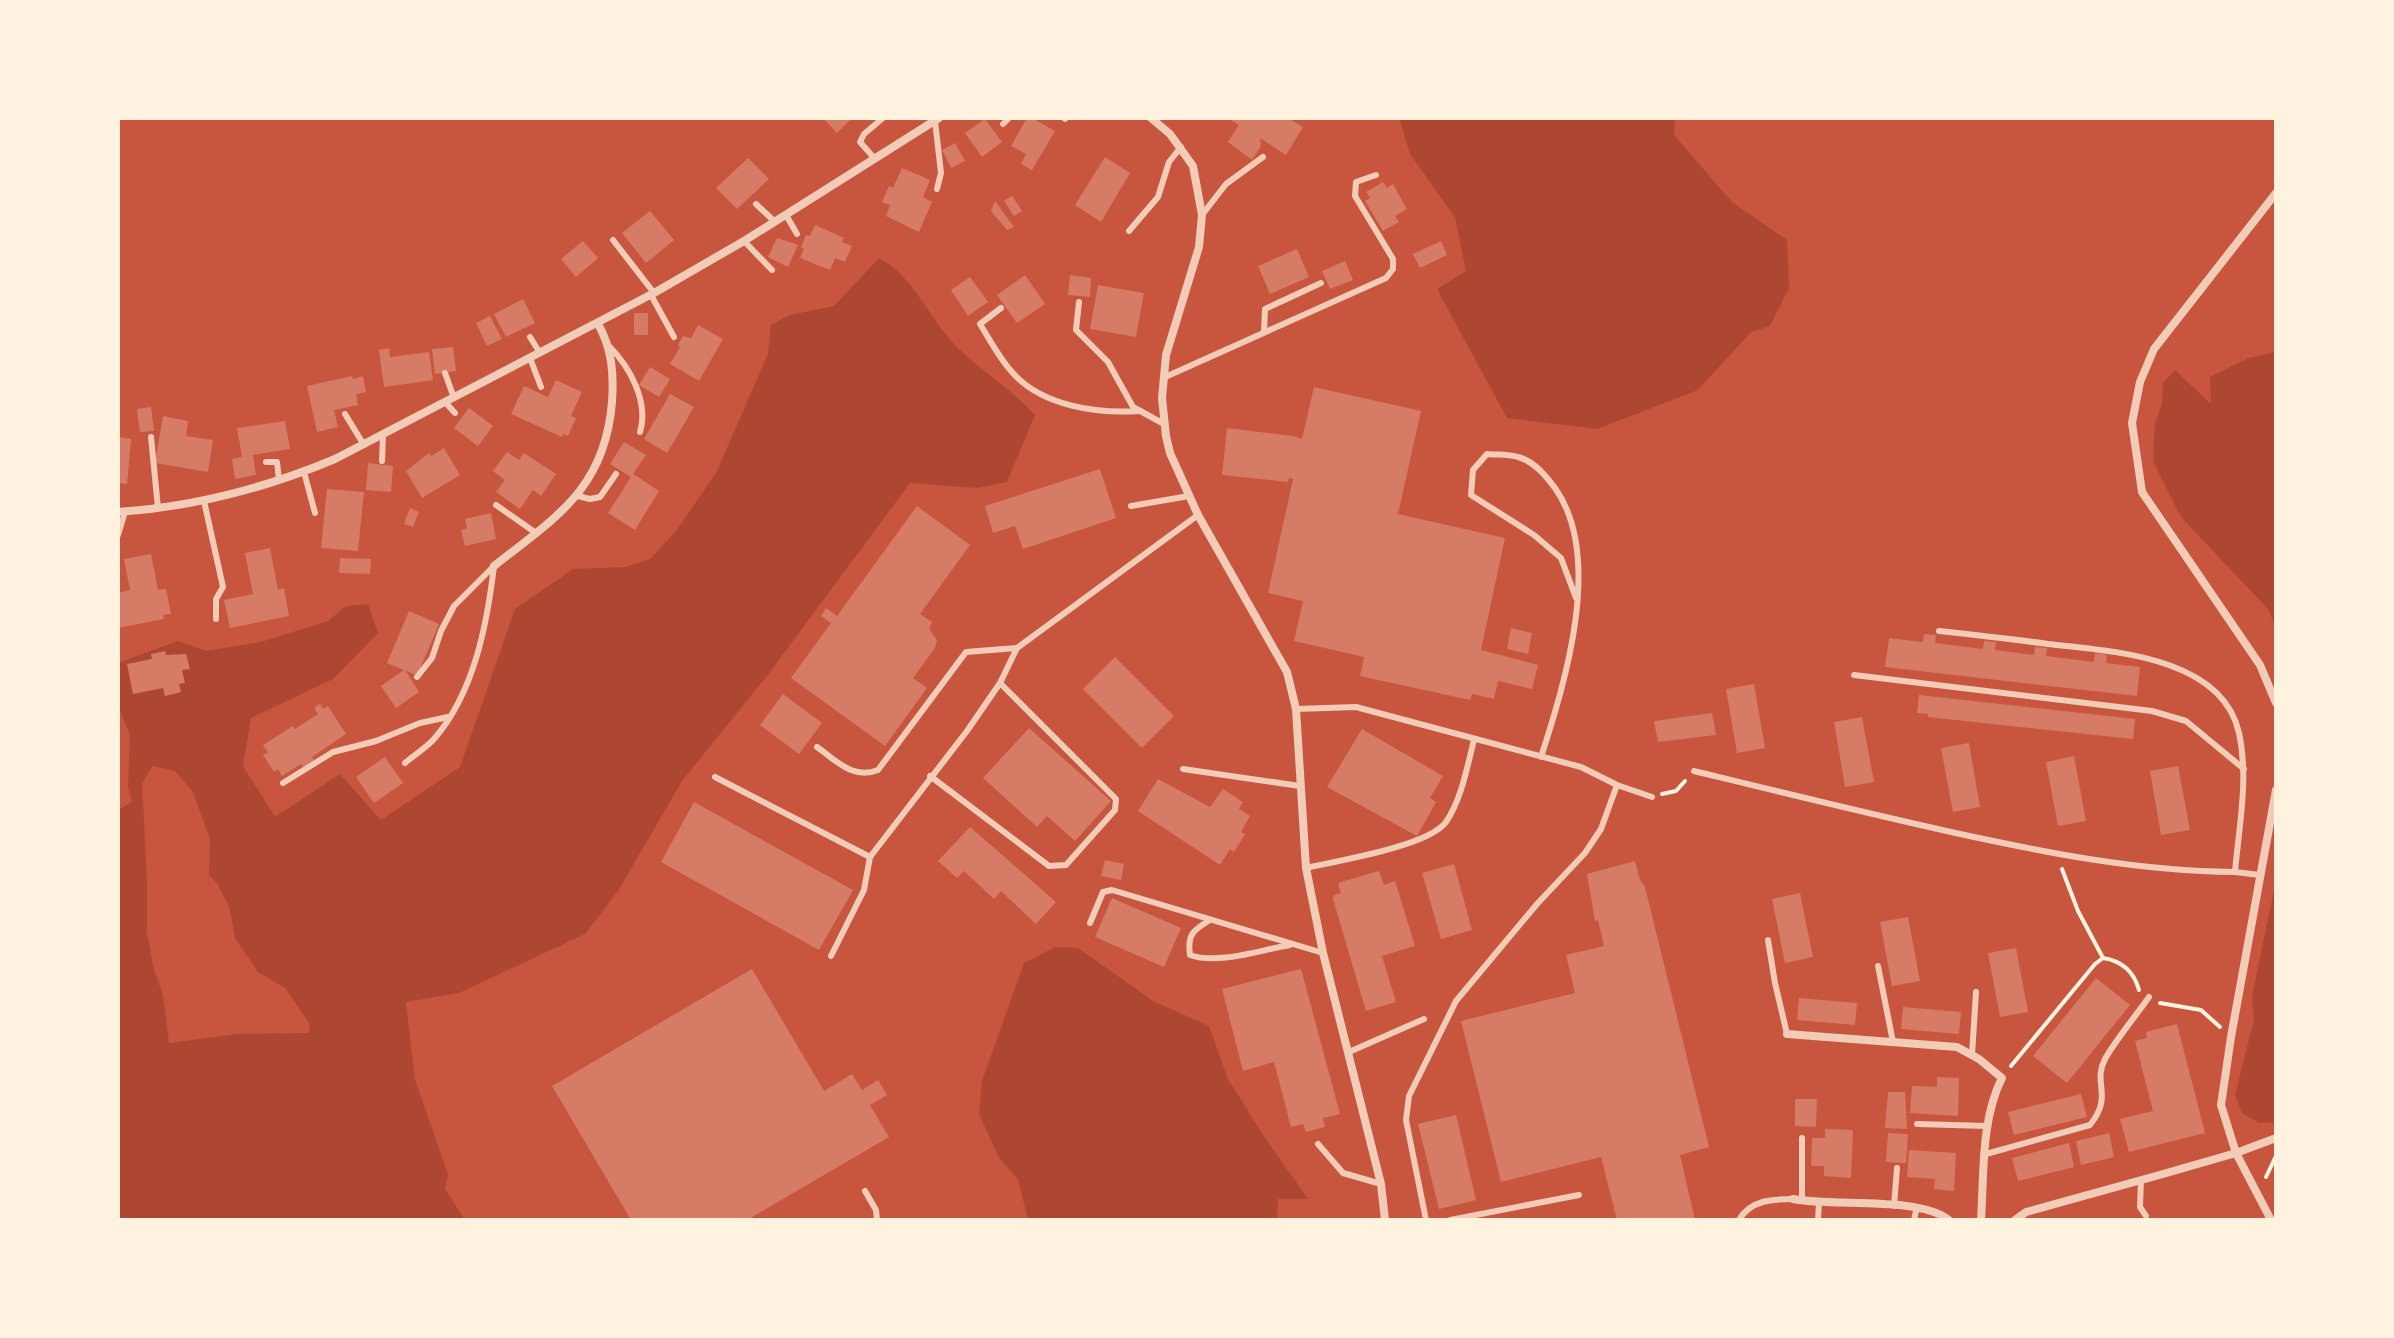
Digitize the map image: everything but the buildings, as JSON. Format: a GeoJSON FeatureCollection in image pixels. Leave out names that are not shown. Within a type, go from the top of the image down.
{"type":"FeatureCollection","features":[{"type":"Feature","properties":{"kind":"street"},"geometry":{"type":"LineString","coordinates":[[1151,118],[1181,147],[1193,166],[1202,215],[1199,247],[1166,355],[1164,424],[1170,453],[1198,515],[1287,672],[1296,709],[1306,868],[1323,953],[1381,1184],[1385,1220]]}},
{"type":"Feature","properties":{"kind":"street"},"geometry":{"type":"LineString","coordinates":[[122,512],[204,501],[279,480],[383,436],[652,294],[775,222],[937,119]]}},
{"type":"Feature","properties":{"kind":"street"},"geometry":{"type":"LineString","coordinates":[[2276,193],[2154,349],[2140,382],[2132,423],[2142,492],[2260,665],[2276,703]]}},
{"type":"Feature","properties":{"kind":"street"},"geometry":{"type":"LineString","coordinates":[[494,566],[578,496],[599,459],[607,439],[612,392],[609,346],[598,324]]}},
{"type":"Feature","properties":{"kind":"street"},"geometry":{"type":"LineString","coordinates":[[2271,1220],[2236,1153],[2221,1105],[2276,790]]}},
{"type":"Feature","properties":{"kind":"street"},"geometry":{"type":"LineString","coordinates":[[1787,1034],[1957,1047],[2002,1078],[1992,1097],[1987,1126],[1981,1220]]}},
{"type":"Feature","properties":{"kind":"street"},"geometry":{"type":"LineString","coordinates":[[2015,1220],[2026,1212],[2236,1153],[2276,1138]]}},
{"type":"Feature","properties":{"kind":"street"},"geometry":{"type":"LineString","coordinates":[[1798,1200],[1917,1207],[1939,1212],[1949,1220]]}},
{"type":"Feature","properties":{"kind":"lane"},"geometry":{"type":"LineString","coordinates":[[875,159],[860,142],[883,118]]}},
{"type":"Feature","properties":{"kind":"lane"},"geometry":{"type":"LineString","coordinates":[[1003,124],[1009,118]]}},
{"type":"Feature","properties":{"kind":"lane"},"geometry":{"type":"LineString","coordinates":[[937,119],[941,173],[937,189]]}},
{"type":"Feature","properties":{"kind":"lane"},"geometry":{"type":"LineString","coordinates":[[1129,231],[1158,197],[1169,162],[1181,147]]}},
{"type":"Feature","properties":{"kind":"lane"},"geometry":{"type":"LineString","coordinates":[[1202,215],[1226,184],[1263,157]]}},
{"type":"Feature","properties":{"kind":"lane"},"geometry":{"type":"LineString","coordinates":[[1163,378],[1386,278],[1393,269],[1393,259],[1355,196],[1356,182],[1376,175]]}},
{"type":"Feature","properties":{"kind":"lane"},"geometry":{"type":"LineString","coordinates":[[756,204],[775,222]]}},
{"type":"Feature","properties":{"kind":"lane"},"geometry":{"type":"LineString","coordinates":[[786,215],[797,234]]}},
{"type":"Feature","properties":{"kind":"lane"},"geometry":{"type":"LineString","coordinates":[[613,240],[652,294],[674,337]]}},
{"type":"Feature","properties":{"kind":"lane"},"geometry":{"type":"LineString","coordinates":[[744,241],[772,270]]}},
{"type":"Feature","properties":{"kind":"lane"},"geometry":{"type":"LineString","coordinates":[[1264,332],[1265,309],[1321,283]]}},
{"type":"Feature","properties":{"kind":"lane"},"geometry":{"type":"LineString","coordinates":[[1079,302],[1076,330],[1108,362],[1133,407],[1164,424]]}},
{"type":"Feature","properties":{"kind":"lane"},"geometry":{"type":"LineString","coordinates":[[1001,308],[980,324],[1011,371],[1027,387],[1046,398],[1076,406],[1119,412],[1140,411]]}},
{"type":"Feature","properties":{"kind":"lane"},"geometry":{"type":"LineString","coordinates":[[530,337],[540,353]]}},
{"type":"Feature","properties":{"kind":"lane"},"geometry":{"type":"LineString","coordinates":[[609,346],[621,359],[641,405],[643,420],[640,432]]}},
{"type":"Feature","properties":{"kind":"lane"},"geometry":{"type":"LineString","coordinates":[[530,358],[541,387]]}},
{"type":"Feature","properties":{"kind":"lane"},"geometry":{"type":"LineString","coordinates":[[445,373],[454,398]]}},
{"type":"Feature","properties":{"kind":"lane"},"geometry":{"type":"LineString","coordinates":[[445,402],[455,413]]}},
{"type":"Feature","properties":{"kind":"lane"},"geometry":{"type":"LineString","coordinates":[[345,414],[364,445]]}},
{"type":"Feature","properties":{"kind":"lane"},"geometry":{"type":"LineString","coordinates":[[382,461],[383,436]]}},
{"type":"Feature","properties":{"kind":"lane"},"geometry":{"type":"LineString","coordinates":[[151,437],[158,508]]}},
{"type":"Feature","properties":{"kind":"lane"},"geometry":{"type":"LineString","coordinates":[[1541,757],[1561,694],[1573,636],[1576,598],[1579,560],[1566,504],[1544,472],[1520,457],[1487,454],[1473,470],[1471,495],[1534,535],[1561,558],[1576,598]]}},
{"type":"Feature","properties":{"kind":"lane"},"geometry":{"type":"LineString","coordinates":[[266,462],[277,462],[279,480]]}},
{"type":"Feature","properties":{"kind":"lane"},"geometry":{"type":"LineString","coordinates":[[304,472],[315,513]]}},
{"type":"Feature","properties":{"kind":"lane"},"geometry":{"type":"LineString","coordinates":[[578,496],[590,499],[600,497],[616,474]]}},
{"type":"Feature","properties":{"kind":"lane"},"geometry":{"type":"LineString","coordinates":[[1131,506],[1189,496]]}},
{"type":"Feature","properties":{"kind":"lane"},"geometry":{"type":"LineString","coordinates":[[204,501],[223,587],[216,599],[216,619]]}},
{"type":"Feature","properties":{"kind":"lane"},"geometry":{"type":"LineString","coordinates":[[496,505],[536,533]]}},
{"type":"Feature","properties":{"kind":"lane"},"geometry":{"type":"LineString","coordinates":[[118,535],[122,512]]}},
{"type":"Feature","properties":{"kind":"lane"},"geometry":{"type":"LineString","coordinates":[[831,956],[864,890],[870,857],[967,731],[1000,683],[1017,648],[1198,515]]}},
{"type":"Feature","properties":{"kind":"lane"},"geometry":{"type":"LineString","coordinates":[[417,677],[432,658],[454,606],[494,566]]}},
{"type":"Feature","properties":{"kind":"lane"},"geometry":{"type":"LineString","coordinates":[[405,763],[433,740],[469,681],[490,597],[494,566]]}},
{"type":"Feature","properties":{"kind":"lane"},"geometry":{"type":"LineString","coordinates":[[1939,631],[2134,654],[2171,665],[2210,686],[2228,707],[2239,730],[2244,769],[2235,872]]}},
{"type":"Feature","properties":{"kind":"lane"},"geometry":{"type":"LineString","coordinates":[[817,747],[852,772],[867,774],[878,770],[966,652],[1017,648]]}},
{"type":"Feature","properties":{"kind":"lane"},"geometry":{"type":"LineString","coordinates":[[1854,675],[2152,711],[2186,721],[2244,769]]}},
{"type":"Feature","properties":{"kind":"lane"},"geometry":{"type":"LineString","coordinates":[[930,776],[1049,866],[1066,865],[1115,810],[1116,799],[1000,683]]}},
{"type":"Feature","properties":{"kind":"lane"},"geometry":{"type":"LineString","coordinates":[[1296,709],[1356,707],[1581,767],[1617,785],[1652,797]]}},
{"type":"Feature","properties":{"kind":"lane"},"geometry":{"type":"LineString","coordinates":[[283,783],[333,752],[376,741],[420,723],[448,717]]}},
{"type":"Feature","properties":{"kind":"lane"},"geometry":{"type":"LineString","coordinates":[[1306,868],[1408,844],[1444,824],[1460,793],[1474,740]]}},
{"type":"Feature","properties":{"kind":"lane"},"geometry":{"type":"LineString","coordinates":[[1183,769],[1300,786]]}},
{"type":"Feature","properties":{"kind":"lane"},"geometry":{"type":"LineString","coordinates":[[1694,771],[1869,814],[2057,855],[2147,869],[2260,875]]}},
{"type":"Feature","properties":{"kind":"lane"},"geometry":{"type":"LineString","coordinates":[[715,777],[870,857]]}},
{"type":"Feature","properties":{"kind":"lane"},"geometry":{"type":"LineString","coordinates":[[1426,1220],[1406,1120],[1409,1096],[1456,1001],[1537,904],[1585,853],[1601,829],[1617,785]]}},
{"type":"Feature","properties":{"kind":"lane"},"geometry":{"type":"LineString","coordinates":[[1090,923],[1103,892],[1112,890],[1323,953]]}},
{"type":"Feature","properties":{"kind":"lane"},"geometry":{"type":"LineString","coordinates":[[1210,920],[1195,929],[1188,943],[1190,955],[1202,960],[1225,959],[1293,945]]}},
{"type":"Feature","properties":{"kind":"lane"},"geometry":{"type":"LineString","coordinates":[[1768,940],[1787,1034]]}},
{"type":"Feature","properties":{"kind":"lane"},"geometry":{"type":"LineString","coordinates":[[1878,966],[1893,1042]]}},
{"type":"Feature","properties":{"kind":"lane"},"geometry":{"type":"LineString","coordinates":[[1972,1055],[1976,992]]}},
{"type":"Feature","properties":{"kind":"lane"},"geometry":{"type":"LineString","coordinates":[[1986,1154],[2090,1125],[2099,1114],[2104,1099],[2100,1073],[2105,1060],[2149,997]]}},
{"type":"Feature","properties":{"kind":"lane"},"geometry":{"type":"LineString","coordinates":[[1349,1052],[1424,1019]]}},
{"type":"Feature","properties":{"kind":"lane"},"geometry":{"type":"LineString","coordinates":[[1917,1124],[1987,1126]]}},
{"type":"Feature","properties":{"kind":"lane"},"geometry":{"type":"LineString","coordinates":[[1739,1220],[1744,1211],[1770,1199],[1798,1200],[1802,1138]]}},
{"type":"Feature","properties":{"kind":"lane"},"geometry":{"type":"LineString","coordinates":[[1318,1144],[1343,1173],[1381,1184]]}},
{"type":"Feature","properties":{"kind":"lane"},"geometry":{"type":"LineString","coordinates":[[1894,1206],[1897,1168]]}},
{"type":"Feature","properties":{"kind":"lane"},"geometry":{"type":"LineString","coordinates":[[2141,1180],[2140,1207],[2146,1216]]}},
{"type":"Feature","properties":{"kind":"lane"},"geometry":{"type":"LineString","coordinates":[[865,1191],[876,1210],[877,1220]]}},
{"type":"Feature","properties":{"kind":"lane"},"geometry":{"type":"LineString","coordinates":[[1450,1220],[1579,1195]]}},
{"type":"Feature","properties":{"kind":"lane"},"geometry":{"type":"LineString","coordinates":[[1818,1220],[1819,1202]]}},
{"type":"Feature","properties":{"kind":"lane"},"geometry":{"type":"LineString","coordinates":[[1914,1220],[1917,1207]]}},
{"type":"Feature","properties":{"kind":"path"},"geometry":{"type":"LineString","coordinates":[[1652,797],[1676,791],[1694,771]]}},
{"type":"Feature","properties":{"kind":"path"},"geometry":{"type":"LineString","coordinates":[[2057,855],[2078,911],[2103,958]]}},
{"type":"Feature","properties":{"kind":"path"},"geometry":{"type":"LineString","coordinates":[[2002,1078],[2103,958],[2116,960],[2134,975],[2139,991],[2160,1003],[2201,1010],[2231,1037]]}},
{"type":"Feature","properties":{"kind":"path"},"geometry":{"type":"LineString","coordinates":[[2257,1193],[2276,1156]]}},
{"type":"Feature","properties":{"kind":"shaded area"},"geometry":{"type":"Polygon","coordinates":[[[1399,118],[1675,118],[1674,135],[1732,202],[1787,240],[1789,288],[1770,326],[1751,332],[1698,390],[1597,429],[1507,418],[1437,289],[1466,271],[1455,217],[1410,154],[1399,118]]]}},
{"type":"Feature","properties":{"kind":"shaded area"},"geometry":{"type":"Polygon","coordinates":[[[879,258],[903,277],[949,339],[1035,415],[1007,482],[977,488],[910,483],[770,672],[682,781],[618,891],[585,934],[459,993],[406,1002],[415,1080],[448,1174],[445,1189],[465,1220],[118,1220],[118,810],[132,802],[128,787],[130,735],[118,706],[118,663],[178,641],[206,651],[261,642],[328,621],[346,606],[368,604],[378,633],[333,679],[251,718],[243,766],[275,817],[340,774],[381,820],[460,767],[515,609],[573,569],[625,567],[650,559],[676,531],[716,473],[768,354],[771,325],[790,315],[834,306],[879,258]],[[152,766],[142,784],[147,932],[153,966],[163,995],[169,1043],[236,1034],[309,1033],[310,1024],[285,988],[258,972],[235,938],[229,906],[209,875],[210,839],[193,792],[175,771],[152,766]]]}},
{"type":"Feature","properties":{"kind":"shaded area"},"geometry":{"type":"Polygon","coordinates":[[[2276,352],[2276,628],[2268,609],[2181,517],[2153,461],[2155,423],[2162,404],[2163,383],[2175,370],[2211,404],[2210,377],[2249,358],[2276,352]]]}},
{"type":"Feature","properties":{"kind":"shaded area"},"geometry":{"type":"Polygon","coordinates":[[[2276,881],[2276,1123],[2259,1123],[2242,1113],[2235,1095],[2254,1020],[2252,996],[2276,881]]]}},
{"type":"Feature","properties":{"kind":"shaded area"},"geometry":{"type":"Polygon","coordinates":[[[1055,947],[1078,948],[1153,1001],[1209,1026],[1228,1079],[1308,1199],[1278,1199],[1277,1220],[1028,1220],[1018,1179],[999,1158],[979,1114],[982,1081],[1024,963],[1055,947]]]}}]}
